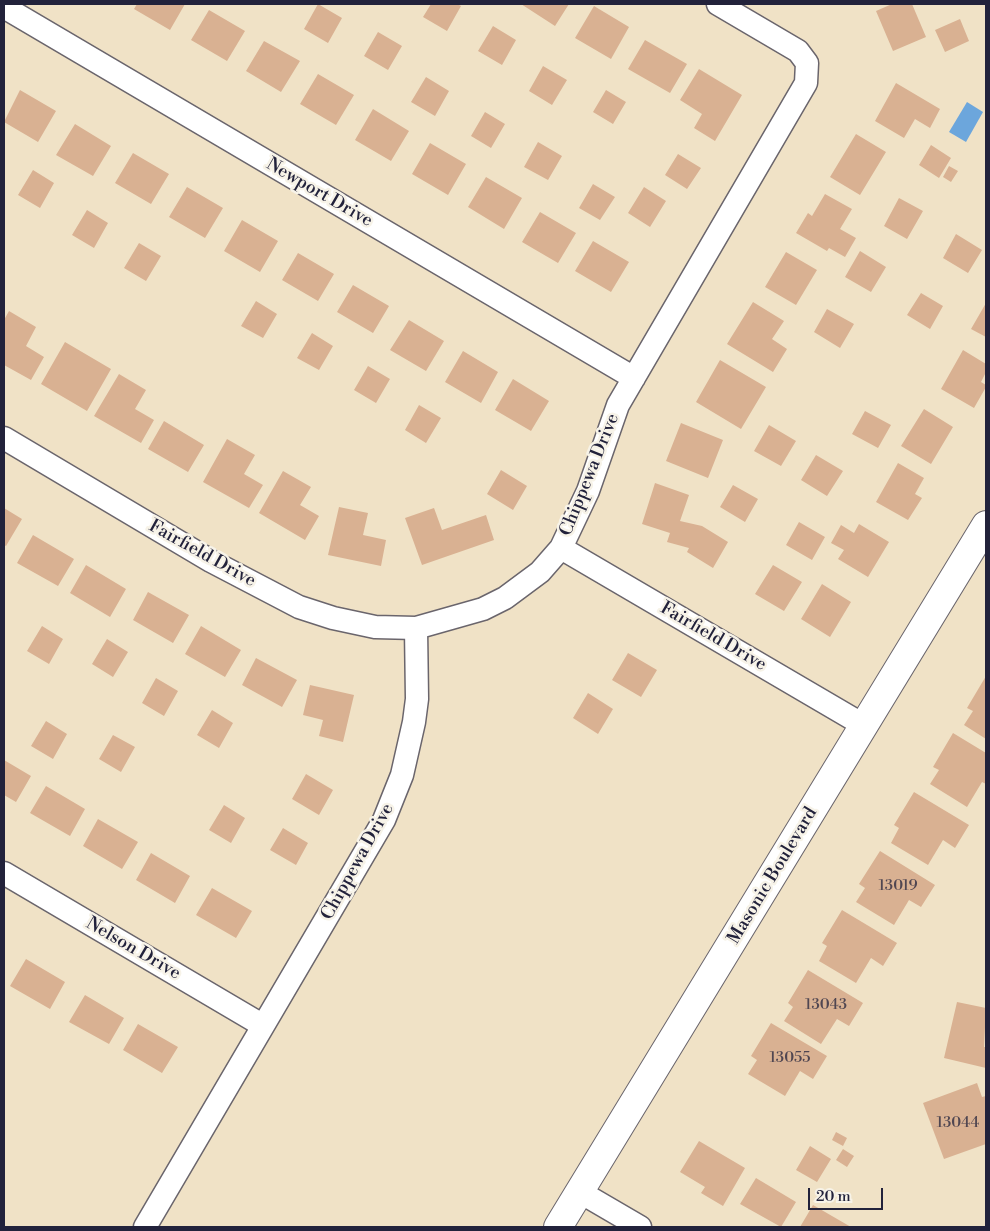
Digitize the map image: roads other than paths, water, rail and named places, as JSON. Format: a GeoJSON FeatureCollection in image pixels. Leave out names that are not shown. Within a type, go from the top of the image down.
{"type":"FeatureCollection","features":[{"type":"Feature","properties":{"kind":"street","name":"Chippewa Drive"},"geometry":{"type":"LineString","coordinates":[[145,1227],[262,1025],[360,863],[394,798],[408,755],[418,700],[416,628],[483,609],[505,598],[540,572],[561,548],[588,491],[618,406],[806,83],[807,63],[798,51],[718,4]]}},
{"type":"Feature","properties":{"kind":"street","name":"Newport Drive"},"geometry":{"type":"LineString","coordinates":[[4,7],[634,378]]}},
{"type":"Feature","properties":{"kind":"street","name":"Fairfield Drive"},"geometry":{"type":"LineString","coordinates":[[4,438],[211,561],[299,607],[333,618],[375,627],[416,628]]}},
{"type":"Feature","properties":{"kind":"street","name":"Masonic Boulevard"},"geometry":{"type":"LineString","coordinates":[[558,1227],[986,525]]}},
{"type":"Feature","properties":{"kind":"street","name":"Fairfield Drive"},"geometry":{"type":"LineString","coordinates":[[561,548],[865,726]]}},
{"type":"Feature","properties":{"kind":"street","name":"Nelson Drive"},"geometry":{"type":"LineString","coordinates":[[4,873],[262,1025]]}},
{"type":"Feature","properties":{"kind":"street"},"geometry":{"type":"LineString","coordinates":[[580,1192],[640,1227]]}},
{"type":"Feature","properties":{"kind":"water"},"geometry":{"type":"Polygon","coordinates":[[[967,102],[983,112],[966,142],[949,132],[967,102]]]}}]}
